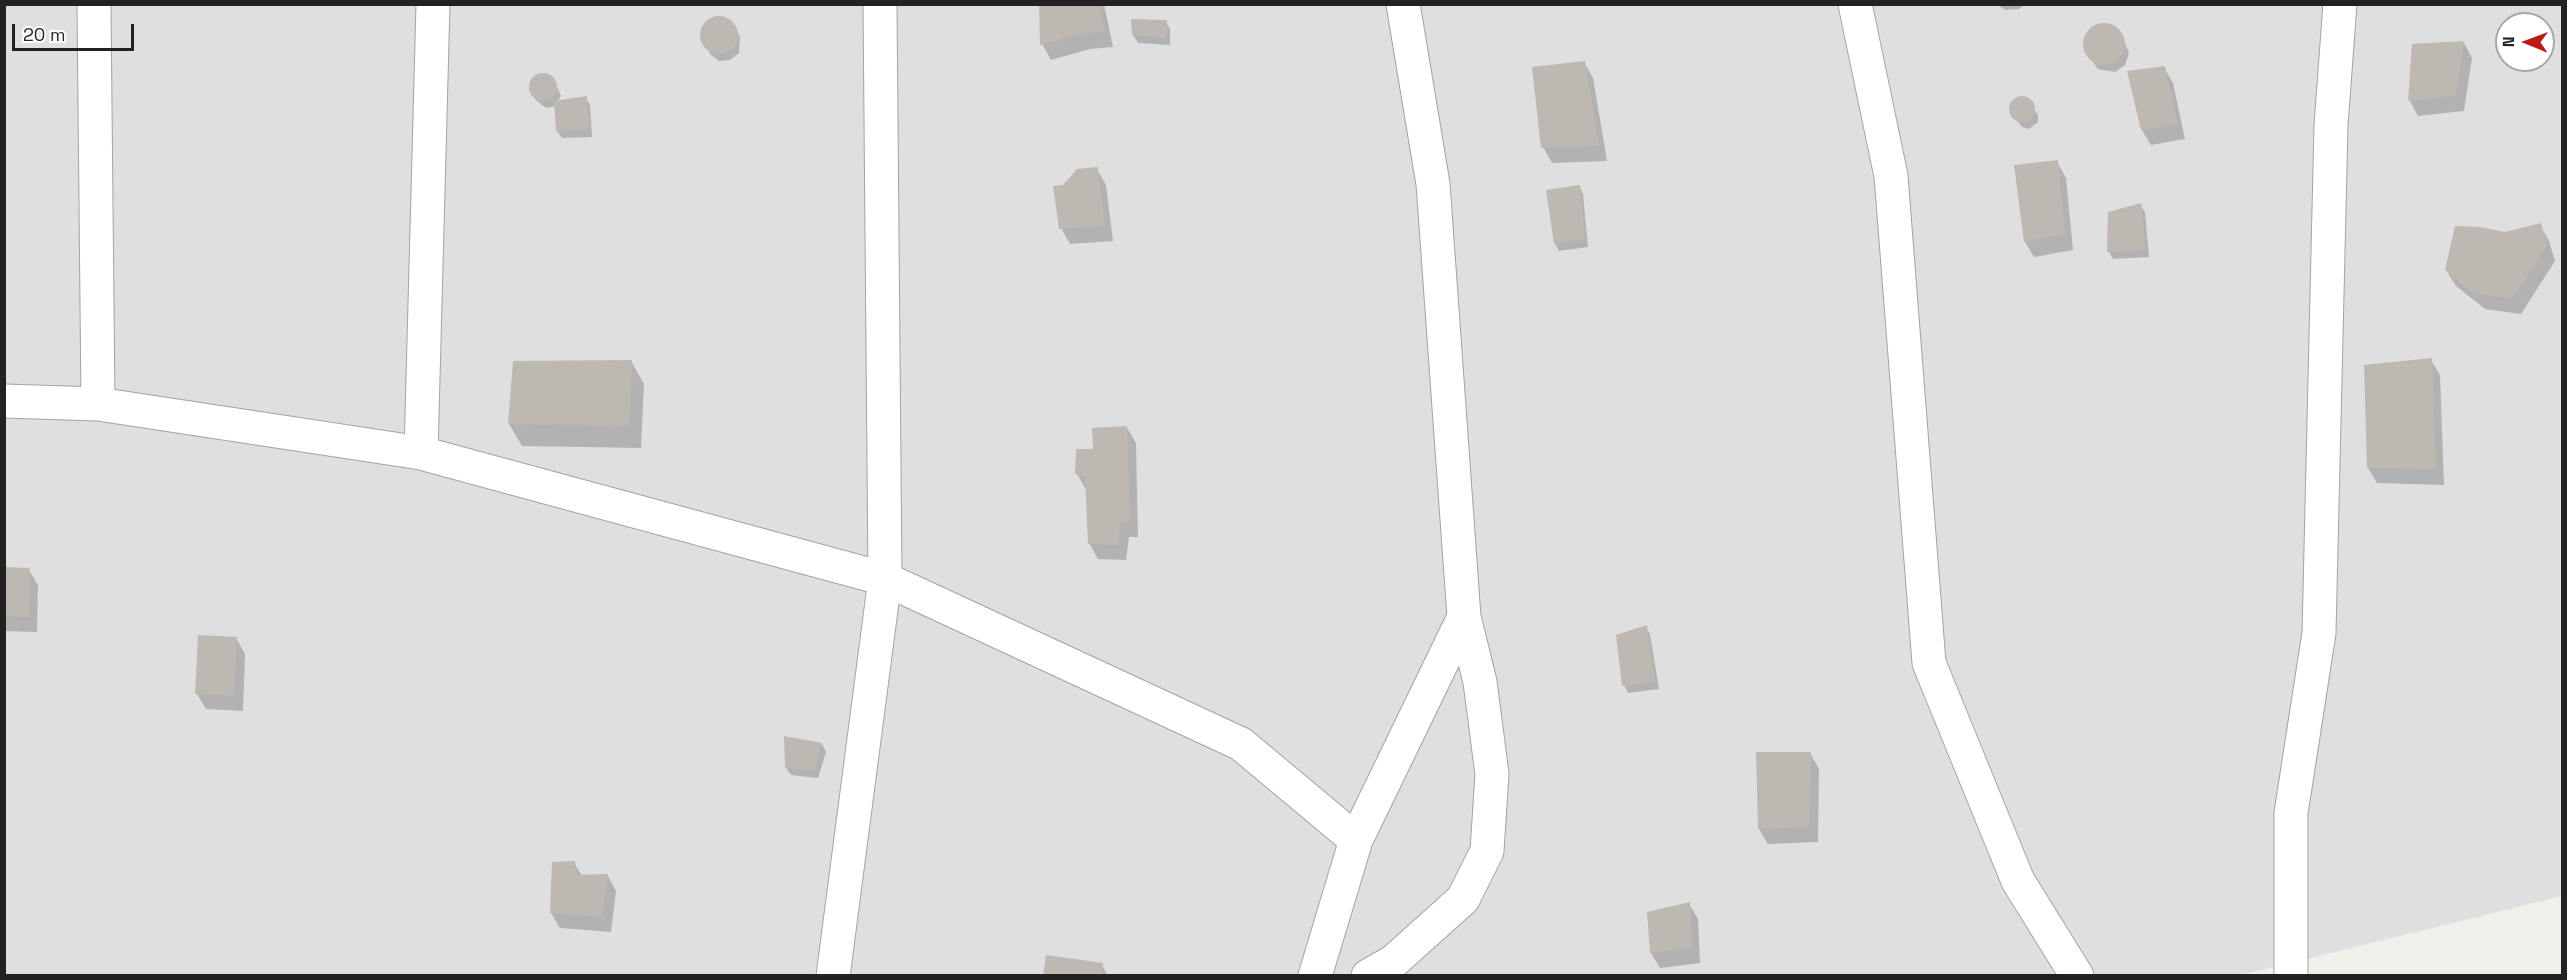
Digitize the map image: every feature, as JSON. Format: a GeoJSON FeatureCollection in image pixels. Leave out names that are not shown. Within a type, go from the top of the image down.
{"type":"FeatureCollection","features":[{"type":"Feature","properties":{"kind":"street"},"geometry":{"type":"LineString","coordinates":[[94,4],[98,404]]}},
{"type":"Feature","properties":{"kind":"street"},"geometry":{"type":"LineString","coordinates":[[422,453],[432,4]]}},
{"type":"Feature","properties":{"kind":"street"},"geometry":{"type":"LineString","coordinates":[[833,975],[885,579],[880,4]]}},
{"type":"Feature","properties":{"kind":"street"},"geometry":{"type":"LineString","coordinates":[[1368,975],[1394,961],[1463,899],[1487,851],[1492,774],[1480,682],[1464,617],[1433,184],[1403,4]]}},
{"type":"Feature","properties":{"kind":"street"},"geometry":{"type":"LineString","coordinates":[[1855,4],[1891,176],[1929,663],[2018,880],[2077,975]]}},
{"type":"Feature","properties":{"kind":"street"},"geometry":{"type":"LineString","coordinates":[[2291,975],[2291,813],[2319,633],[2331,125],[2340,4]]}},
{"type":"Feature","properties":{"kind":"street"},"geometry":{"type":"LineString","coordinates":[[4,401],[98,404],[422,453],[885,579],[1241,744],[1356,840]]}},
{"type":"Feature","properties":{"kind":"street"},"geometry":{"type":"LineString","coordinates":[[1315,975],[1356,840],[1464,617]]}},
{"type":"Feature","properties":{"kind":"shaded area"},"geometry":{"type":"Polygon","coordinates":[[[5,5],[2562,5],[2562,896],[2237,976],[5,976],[5,5]]]}},
{"type":"Feature","properties":{"kind":"building"},"geometry":{"type":"Polygon","coordinates":[[[1039,4],[1099,4],[1105,32],[1080,34],[1040,45],[1039,4]]]}},
{"type":"Feature","properties":{"kind":"building"},"geometry":{"type":"Polygon","coordinates":[[[719,16],[726,17],[732,22],[737,28],[737,42],[732,48],[726,53],[719,54],[712,53],[706,48],[701,42],[700,35],[701,28],[706,22],[712,17],[719,16]]]}},
{"type":"Feature","properties":{"kind":"building"},"geometry":{"type":"Polygon","coordinates":[[[1131,19],[1167,20],[1166,38],[1132,35],[1131,19]]]}},
{"type":"Feature","properties":{"kind":"building"},"geometry":{"type":"Polygon","coordinates":[[[2104,23],[2112,24],[2119,29],[2124,36],[2124,52],[2119,59],[2112,64],[2104,65],[2096,64],[2089,59],[2084,52],[2083,44],[2084,36],[2089,29],[2096,24],[2104,23]]]}},
{"type":"Feature","properties":{"kind":"building"},"geometry":{"type":"Polygon","coordinates":[[[2464,41],[2456,96],[2408,101],[2412,44],[2464,41]]]}},
{"type":"Feature","properties":{"kind":"building"},"geometry":{"type":"Polygon","coordinates":[[[1585,61],[1599,146],[1541,148],[1532,67],[1585,61]]]}},
{"type":"Feature","properties":{"kind":"building"},"geometry":{"type":"Polygon","coordinates":[[[2165,66],[2178,124],[2141,130],[2127,71],[2165,66]]]}},
{"type":"Feature","properties":{"kind":"building"},"geometry":{"type":"Polygon","coordinates":[[[543,73],[553,77],[557,87],[553,97],[543,101],[533,97],[529,87],[533,77],[543,73]]]}},
{"type":"Feature","properties":{"kind":"building"},"geometry":{"type":"Polygon","coordinates":[[[587,96],[589,130],[556,131],[554,101],[587,96]]]}},
{"type":"Feature","properties":{"kind":"building"},"geometry":{"type":"Polygon","coordinates":[[[2022,96],[2031,100],[2035,109],[2031,118],[2022,122],[2013,118],[2009,109],[2013,100],[2022,96]]]}},
{"type":"Feature","properties":{"kind":"building"},"geometry":{"type":"Polygon","coordinates":[[[2058,160],[2065,234],[2024,242],[2014,165],[2058,160]]]}},
{"type":"Feature","properties":{"kind":"building"},"geometry":{"type":"Polygon","coordinates":[[[1098,167],[1105,226],[1059,229],[1053,186],[1063,185],[1077,169],[1098,167]]]}},
{"type":"Feature","properties":{"kind":"building"},"geometry":{"type":"Polygon","coordinates":[[[1580,185],[1585,239],[1554,244],[1546,190],[1580,185]]]}},
{"type":"Feature","properties":{"kind":"building"},"geometry":{"type":"Polygon","coordinates":[[[2141,203],[2146,250],[2107,252],[2108,212],[2141,203]]]}},
{"type":"Feature","properties":{"kind":"building"},"geometry":{"type":"Polygon","coordinates":[[[2541,223],[2547,245],[2513,298],[2475,294],[2445,270],[2455,226],[2480,227],[2505,232],[2541,223]]]}},
{"type":"Feature","properties":{"kind":"building"},"geometry":{"type":"Polygon","coordinates":[[[2432,358],[2436,469],[2367,468],[2364,365],[2432,358]]]}},
{"type":"Feature","properties":{"kind":"building"},"geometry":{"type":"Polygon","coordinates":[[[632,360],[629,426],[508,424],[513,361],[632,360]]]}},
{"type":"Feature","properties":{"kind":"building"},"geometry":{"type":"Polygon","coordinates":[[[1127,426],[1130,522],[1121,522],[1118,545],[1088,544],[1085,476],[1075,474],[1076,449],[1093,449],[1092,428],[1127,426]]]}},
{"type":"Feature","properties":{"kind":"building"},"geometry":{"type":"Polygon","coordinates":[[[4,567],[30,568],[29,617],[4,616],[4,567]]]}},
{"type":"Feature","properties":{"kind":"building"},"geometry":{"type":"Polygon","coordinates":[[[1647,625],[1655,682],[1622,686],[1616,635],[1647,625]]]}},
{"type":"Feature","properties":{"kind":"building"},"geometry":{"type":"Polygon","coordinates":[[[198,635],[237,637],[234,696],[195,694],[198,635]]]}},
{"type":"Feature","properties":{"kind":"building"},"geometry":{"type":"Polygon","coordinates":[[[784,736],[822,743],[815,771],[785,768],[784,736]]]}},
{"type":"Feature","properties":{"kind":"building"},"geometry":{"type":"Polygon","coordinates":[[[1756,752],[1811,752],[1810,827],[1758,829],[1756,752]]]}},
{"type":"Feature","properties":{"kind":"building"},"geometry":{"type":"Polygon","coordinates":[[[575,861],[576,875],[608,874],[602,917],[550,913],[552,862],[575,861]]]}},
{"type":"Feature","properties":{"kind":"building"},"geometry":{"type":"Polygon","coordinates":[[[1690,902],[1692,948],[1650,953],[1647,912],[1690,902]]]}},
{"type":"Feature","properties":{"kind":"building"},"geometry":{"type":"Polygon","coordinates":[[[1046,955],[1103,963],[1101,976],[1043,976],[1046,955]]]}}]}
